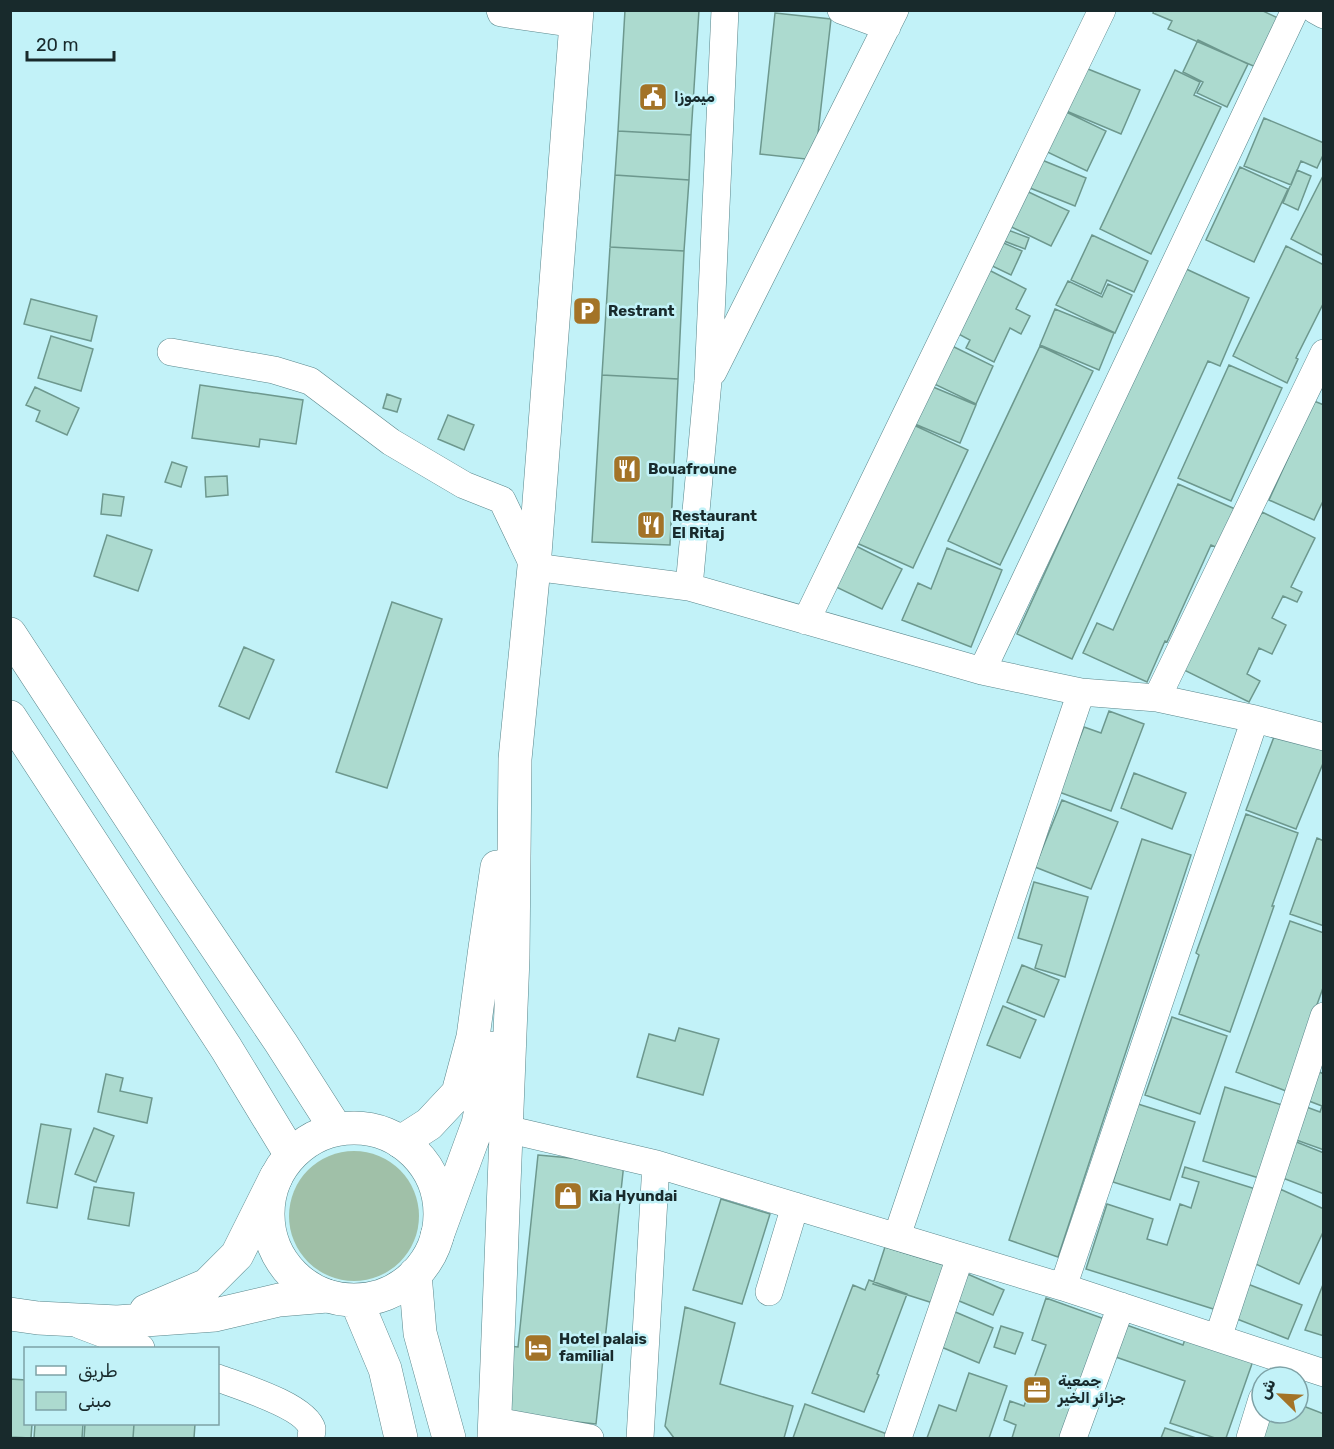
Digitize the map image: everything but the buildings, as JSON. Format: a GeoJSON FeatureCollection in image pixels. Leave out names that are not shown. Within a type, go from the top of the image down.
{"type":"FeatureCollection","features":[{"type":"Feature","properties":{"kind":"main road"},"geometry":{"type":"LineString","coordinates":[[401,1142],[429,1124],[458,1093],[473,1037],[484,948],[515,759],[534,567],[576,17]]}},
{"type":"Feature","properties":{"kind":"main road"},"geometry":{"type":"LineString","coordinates":[[10,634],[336,1129]]}},
{"type":"Feature","properties":{"kind":"main road"},"geometry":{"type":"LineString","coordinates":[[10,717],[226,1048],[283,1166],[268,1205],[270,1234],[282,1261],[301,1282],[342,1298],[385,1369],[401,1438]]}},
{"type":"Feature","properties":{"kind":"main road"},"geometry":{"type":"LineString","coordinates":[[495,1430],[513,957],[515,759]]}},
{"type":"Feature","properties":{"kind":"main road"},"geometry":{"type":"LineString","coordinates":[[10,1314],[117,1322],[215,1315],[279,1300],[378,1296],[398,1288],[415,1274],[428,1256],[478,1124],[513,957]]}},
{"type":"Feature","properties":{"kind":"main road"},"geometry":{"type":"LineString","coordinates":[[117,1322],[207,1285],[237,1255],[283,1166],[311,1139],[336,1129],[355,1127],[374,1130],[401,1142],[420,1158],[434,1182],[439,1208],[437,1236]]}},
{"type":"Feature","properties":{"kind":"main road"},"geometry":{"type":"LineString","coordinates":[[415,1274],[420,1333],[449,1438]]}},
{"type":"Feature","properties":{"kind":"street"},"geometry":{"type":"LineString","coordinates":[[500,10],[501,13],[576,17]]}},
{"type":"Feature","properties":{"kind":"street"},"geometry":{"type":"LineString","coordinates":[[689,587],[708,381],[725,10]]}},
{"type":"Feature","properties":{"kind":"street"},"geometry":{"type":"LineString","coordinates":[[708,381],[891,19],[841,10]]}},
{"type":"Feature","properties":{"kind":"street"},"geometry":{"type":"LineString","coordinates":[[806,621],[1102,10]]}},
{"type":"Feature","properties":{"kind":"street"},"geometry":{"type":"LineString","coordinates":[[982,671],[1295,10]]}},
{"type":"Feature","properties":{"kind":"street"},"geometry":{"type":"LineString","coordinates":[[1315,10],[1323,15]]}},
{"type":"Feature","properties":{"kind":"street"},"geometry":{"type":"LineString","coordinates":[[171,352],[274,370],[310,381],[391,442],[464,485],[502,500],[534,567],[689,587],[982,671],[1081,692],[1157,698],[1323,737]]}},
{"type":"Feature","properties":{"kind":"street"},"geometry":{"type":"LineString","coordinates":[[1157,698],[1323,353]]}},
{"type":"Feature","properties":{"kind":"street"},"geometry":{"type":"LineString","coordinates":[[897,1236],[1081,692]]}},
{"type":"Feature","properties":{"kind":"street"},"geometry":{"type":"LineString","coordinates":[[1063,1287],[1254,719]]}},
{"type":"Feature","properties":{"kind":"street"},"geometry":{"type":"LineString","coordinates":[[1218,1338],[1323,1016]]}},
{"type":"Feature","properties":{"kind":"street"},"geometry":{"type":"LineString","coordinates":[[506,1129],[656,1164],[1063,1287],[1218,1338],[1268,1365]]}},
{"type":"Feature","properties":{"kind":"street"},"geometry":{"type":"LineString","coordinates":[[640,1438],[656,1164]]}},
{"type":"Feature","properties":{"kind":"street"},"geometry":{"type":"LineString","coordinates":[[769,1292],[795,1206]]}},
{"type":"Feature","properties":{"kind":"street"},"geometry":{"type":"LineString","coordinates":[[898,1438],[960,1257]]}},
{"type":"Feature","properties":{"kind":"street"},"geometry":{"type":"LineString","coordinates":[[1073,1438],[1121,1306]]}},
{"type":"Feature","properties":{"kind":"street"},"geometry":{"type":"LineString","coordinates":[[65,1319],[138,1347]]}},
{"type":"Feature","properties":{"kind":"street"},"geometry":{"type":"LineString","coordinates":[[219,1378],[293,1409],[305,1418],[312,1429],[311,1438]]}},
{"type":"Feature","properties":{"kind":"street"},"geometry":{"type":"LineString","coordinates":[[495,1430],[590,1438]]}},
{"type":"Feature","properties":{"kind":"green space"},"geometry":{"type":"Polygon","coordinates":[[[354,1151],[379,1156],[400,1170],[414,1191],[419,1216],[414,1241],[400,1262],[379,1276],[354,1281],[329,1276],[308,1262],[294,1241],[289,1216],[294,1191],[308,1170],[329,1156],[354,1151]]]}},
{"type":"Feature","properties":{"kind":"place","name":"ميموزا"},"geometry":{"type":"Point","coordinates":[653,97]}},
{"type":"Feature","properties":{"kind":"place","name":"Restrant"},"geometry":{"type":"Point","coordinates":[587,311]}},
{"type":"Feature","properties":{"kind":"place","name":"Bouafroune"},"geometry":{"type":"Point","coordinates":[627,469]}},
{"type":"Feature","properties":{"kind":"place","name":"Restaurant El Ritaj"},"geometry":{"type":"Point","coordinates":[651,525]}},
{"type":"Feature","properties":{"kind":"place","name":"Kia Hyundai"},"geometry":{"type":"Point","coordinates":[568,1196]}},
{"type":"Feature","properties":{"kind":"place","name":"Hotel palais familial"},"geometry":{"type":"Point","coordinates":[538,1348]}},
{"type":"Feature","properties":{"kind":"place","name":"جمعية جزائر الخير"},"geometry":{"type":"Point","coordinates":[1037,1390]}}]}
